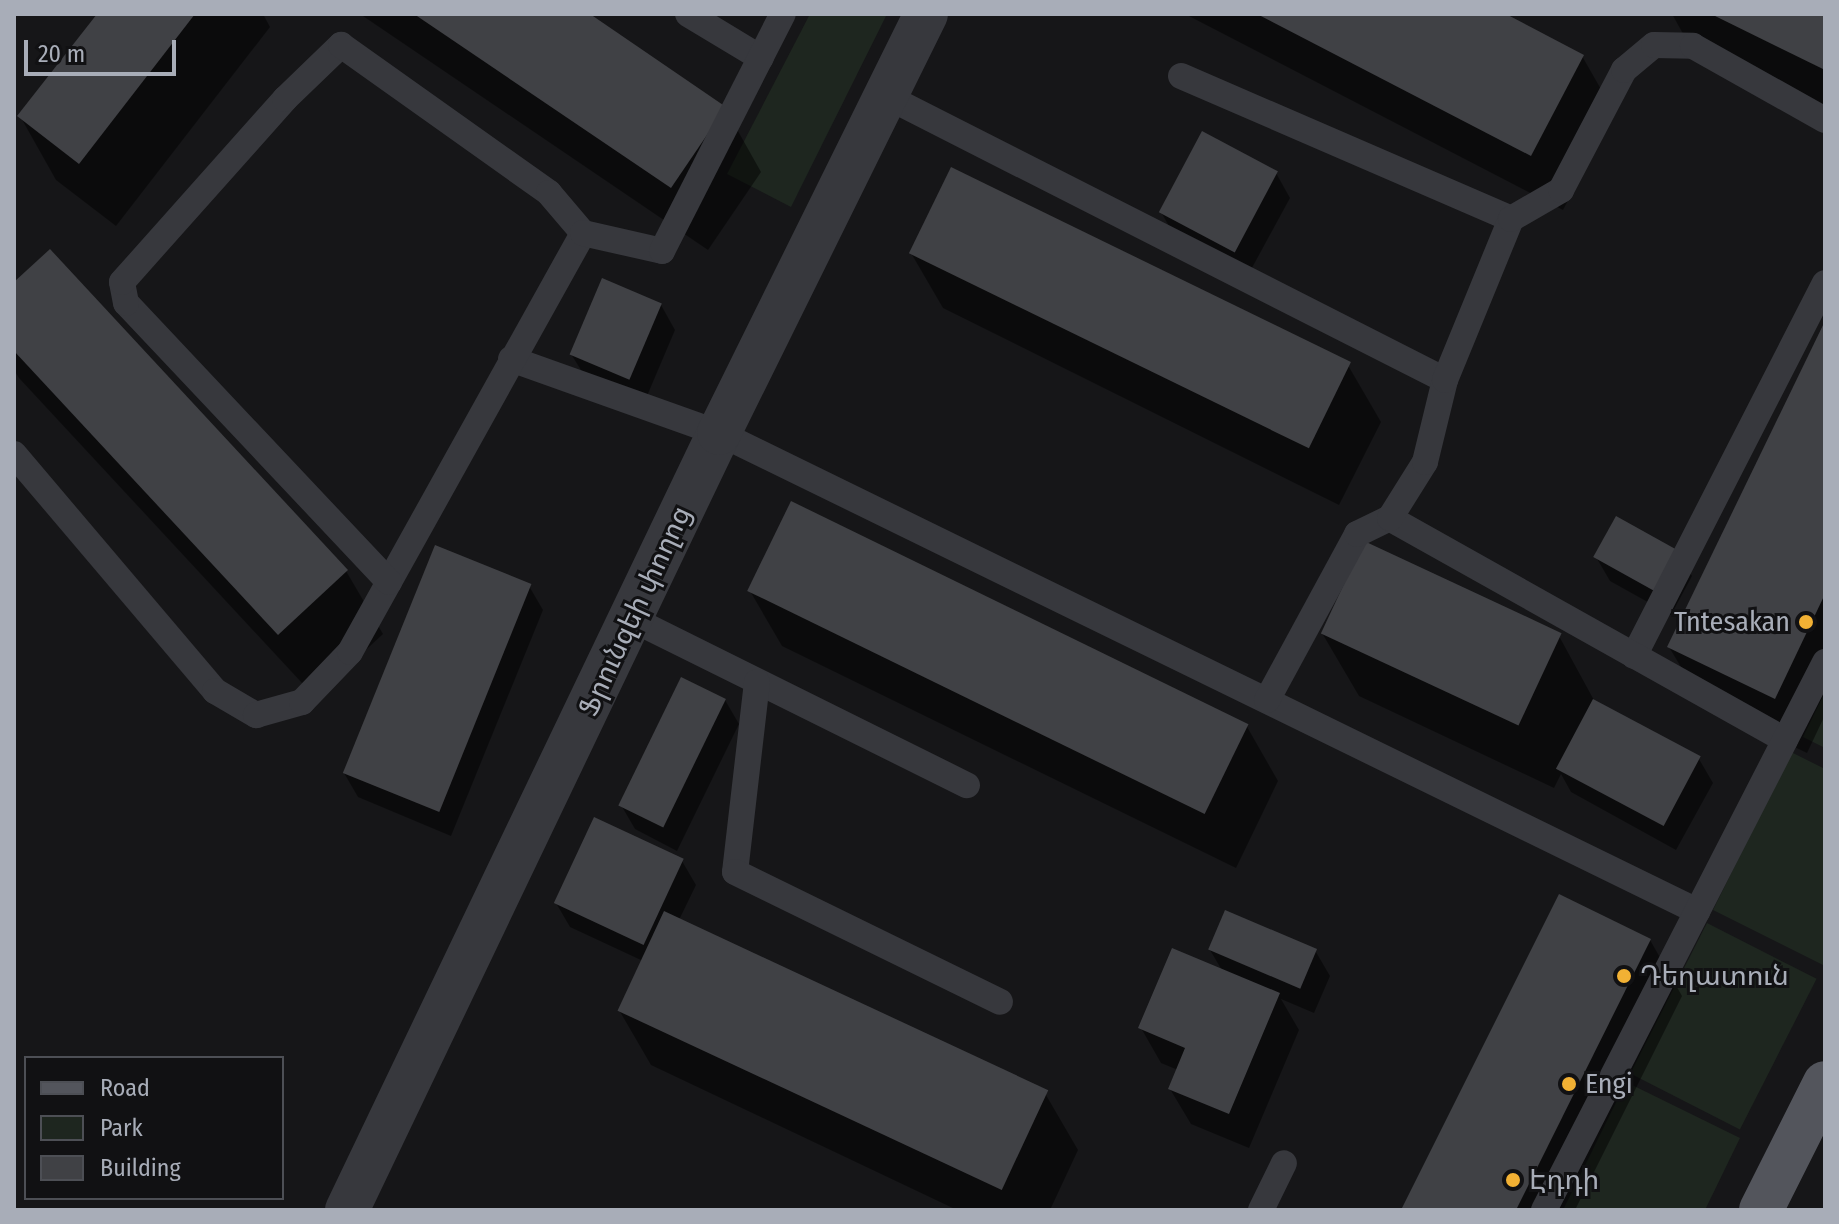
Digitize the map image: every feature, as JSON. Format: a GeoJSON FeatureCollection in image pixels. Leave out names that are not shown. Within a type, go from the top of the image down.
{"type":"FeatureCollection","features":[{"type":"Feature","properties":{"kind":"main road"},"geometry":{"type":"LineString","coordinates":[[1761,1210],[1825,1083]]}},
{"type":"Feature","properties":{"kind":"street","name":"Ֆրունզեի փողոց"},"geometry":{"type":"LineString","coordinates":[[347,1210],[719,433],[926,14]]}},
{"type":"Feature","properties":{"kind":"lane"},"geometry":{"type":"LineString","coordinates":[[688,14],[761,58]]}},
{"type":"Feature","properties":{"kind":"lane"},"geometry":{"type":"LineString","coordinates":[[389,582],[126,303],[122,282],[285,99],[341,45],[549,193],[583,233],[662,251],[783,14]]}},
{"type":"Feature","properties":{"kind":"lane"},"geometry":{"type":"LineString","coordinates":[[1267,700],[1357,534],[1390,518],[1425,462],[1445,380],[1511,219],[1561,190],[1624,70],[1654,45],[1693,46],[1825,120]]}},
{"type":"Feature","properties":{"kind":"lane"},"geometry":{"type":"LineString","coordinates":[[1181,76],[1511,219]]}},
{"type":"Feature","properties":{"kind":"lane"},"geometry":{"type":"LineString","coordinates":[[886,96],[1445,380]]}},
{"type":"Feature","properties":{"kind":"lane"},"geometry":{"type":"LineString","coordinates":[[14,454],[215,691],[256,715],[302,702],[350,652],[583,233]]}},
{"type":"Feature","properties":{"kind":"lane"},"geometry":{"type":"LineString","coordinates":[[1634,656],[1825,283]]}},
{"type":"Feature","properties":{"kind":"lane"},"geometry":{"type":"LineString","coordinates":[[511,359],[719,433],[1697,911]]}},
{"type":"Feature","properties":{"kind":"lane"},"geometry":{"type":"LineString","coordinates":[[1390,518],[1785,740]]}},
{"type":"Feature","properties":{"kind":"lane"},"geometry":{"type":"LineString","coordinates":[[632,619],[967,785]]}},
{"type":"Feature","properties":{"kind":"lane"},"geometry":{"type":"LineString","coordinates":[[1544,1210],[1825,662]]}},
{"type":"Feature","properties":{"kind":"lane"},"geometry":{"type":"LineString","coordinates":[[757,682],[735,872],[1000,1002]]}},
{"type":"Feature","properties":{"kind":"lane"},"geometry":{"type":"LineString","coordinates":[[1261,1210],[1284,1163]]}},
{"type":"Feature","properties":{"kind":"green space"},"geometry":{"type":"Polygon","coordinates":[[[810,14],[887,14],[791,207],[727,174],[810,14]]]}},
{"type":"Feature","properties":{"kind":"green space"},"geometry":{"type":"Polygon","coordinates":[[[1825,692],[1825,748],[1803,737],[1825,692]]]}},
{"type":"Feature","properties":{"kind":"green space"},"geometry":{"type":"Polygon","coordinates":[[[1791,752],[1825,769],[1825,966],[1713,910],[1791,752]]]}},
{"type":"Feature","properties":{"kind":"green space"},"geometry":{"type":"Polygon","coordinates":[[[1707,923],[1817,979],[1740,1129],[1630,1074],[1707,923]]]}},
{"type":"Feature","properties":{"kind":"green space"},"geometry":{"type":"Polygon","coordinates":[[[1626,1082],[1740,1138],[1705,1210],[1563,1210],[1626,1082]]]}},
{"type":"Feature","properties":{"kind":"building"},"geometry":{"type":"Polygon","coordinates":[[[97,14],[195,14],[79,164],[17,116],[97,14]]]}},
{"type":"Feature","properties":{"kind":"building"},"geometry":{"type":"Polygon","coordinates":[[[414,14],[590,14],[726,107],[671,188],[414,14]]]}},
{"type":"Feature","properties":{"kind":"building"},"geometry":{"type":"Polygon","coordinates":[[[1257,14],[1506,14],[1584,55],[1531,156],[1257,14]]]}},
{"type":"Feature","properties":{"kind":"building"},"geometry":{"type":"Polygon","coordinates":[[[1711,14],[1825,14],[1825,70],[1711,14]]]}},
{"type":"Feature","properties":{"kind":"building"},"geometry":{"type":"Polygon","coordinates":[[[1202,131],[1278,171],[1235,253],[1159,212],[1202,131]]]}},
{"type":"Feature","properties":{"kind":"building"},"geometry":{"type":"Polygon","coordinates":[[[951,167],[1351,362],[1309,448],[909,253],[951,167]]]}},
{"type":"Feature","properties":{"kind":"building"},"geometry":{"type":"Polygon","coordinates":[[[50,249],[348,570],[278,635],[14,351],[14,282],[50,249]]]}},
{"type":"Feature","properties":{"kind":"building"},"geometry":{"type":"Polygon","coordinates":[[[602,278],[662,303],[629,380],[570,354],[602,278]]]}},
{"type":"Feature","properties":{"kind":"building"},"geometry":{"type":"Polygon","coordinates":[[[1825,321],[1825,594],[1775,699],[1667,647],[1825,321]]]}},
{"type":"Feature","properties":{"kind":"building"},"geometry":{"type":"Polygon","coordinates":[[[791,501],[1248,724],[1205,814],[747,591],[791,501]]]}},
{"type":"Feature","properties":{"kind":"building"},"geometry":{"type":"Polygon","coordinates":[[[1616,516],[1680,551],[1657,592],[1593,557],[1616,516]]]}},
{"type":"Feature","properties":{"kind":"building"},"geometry":{"type":"Polygon","coordinates":[[[1364,541],[1562,633],[1518,726],[1321,633],[1364,541]]]}},
{"type":"Feature","properties":{"kind":"building"},"geometry":{"type":"Polygon","coordinates":[[[435,545],[531,584],[439,812],[343,773],[435,545]]]}},
{"type":"Feature","properties":{"kind":"building"},"geometry":{"type":"Polygon","coordinates":[[[681,677],[726,699],[663,827],[618,806],[681,677]]]}},
{"type":"Feature","properties":{"kind":"building"},"geometry":{"type":"Polygon","coordinates":[[[1593,699],[1701,756],[1664,826],[1556,769],[1593,699]]]}},
{"type":"Feature","properties":{"kind":"building"},"geometry":{"type":"Polygon","coordinates":[[[594,817],[684,859],[644,945],[554,903],[594,817]]]}},
{"type":"Feature","properties":{"kind":"building"},"geometry":{"type":"Polygon","coordinates":[[[1559,894],[1651,939],[1516,1210],[1401,1210],[1559,894]]]}},
{"type":"Feature","properties":{"kind":"building"},"geometry":{"type":"Polygon","coordinates":[[[1225,910],[1317,949],[1300,989],[1208,950],[1225,910]]]}},
{"type":"Feature","properties":{"kind":"building"},"geometry":{"type":"Polygon","coordinates":[[[664,911],[1048,1090],[1002,1190],[618,1011],[664,911]]]}},
{"type":"Feature","properties":{"kind":"building"},"geometry":{"type":"Polygon","coordinates":[[[1172,948],[1280,993],[1229,1114],[1168,1089],[1185,1048],[1138,1028],[1172,948]]]}},
{"type":"Feature","properties":{"kind":"place","name":"Tntesakan"},"geometry":{"type":"Point","coordinates":[1806,622]}},
{"type":"Feature","properties":{"kind":"place","name":"Դեղատուն"},"geometry":{"type":"Point","coordinates":[1624,976]}},
{"type":"Feature","properties":{"kind":"place","name":"Engi"},"geometry":{"type":"Point","coordinates":[1569,1084]}},
{"type":"Feature","properties":{"kind":"place","name":"Էդդի"},"geometry":{"type":"Point","coordinates":[1513,1180]}}]}
